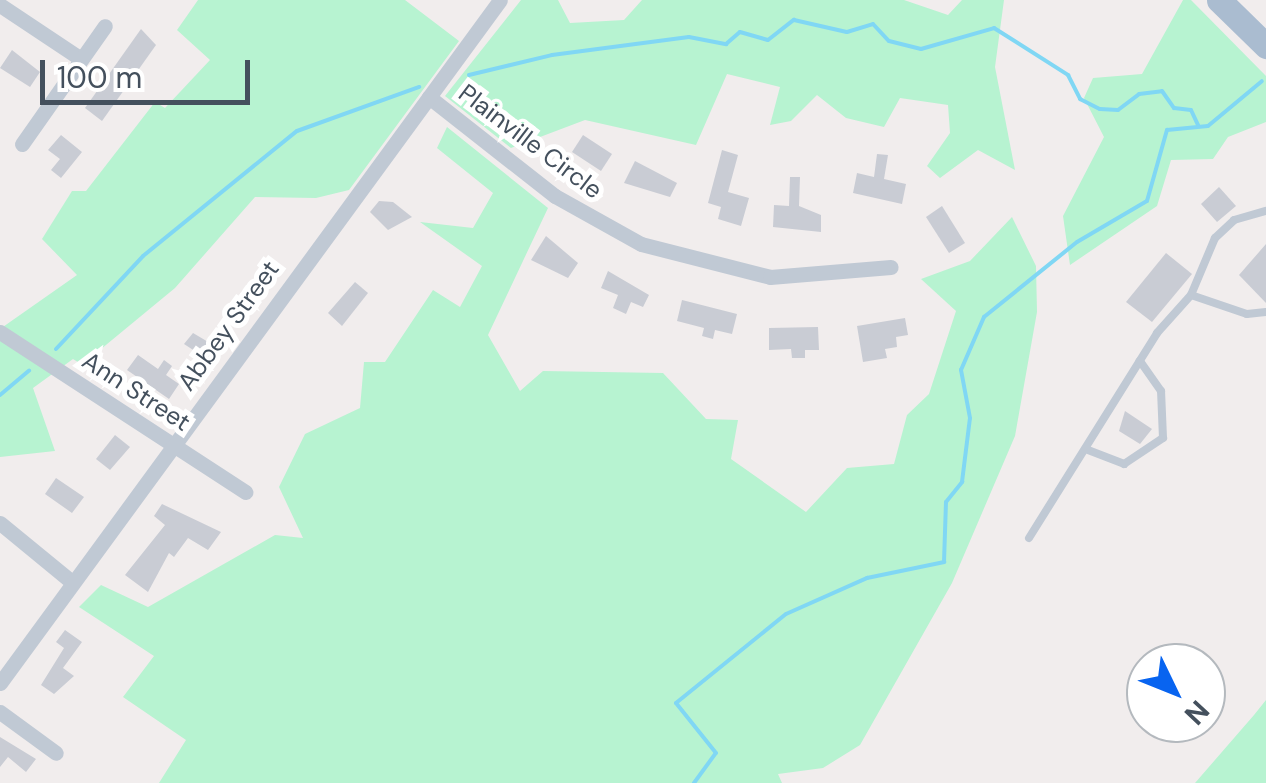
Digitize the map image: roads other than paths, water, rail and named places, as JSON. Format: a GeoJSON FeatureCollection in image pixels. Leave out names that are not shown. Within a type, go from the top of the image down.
{"type":"FeatureCollection","features":[{"type":"Feature","properties":{"kind":"main road"},"geometry":{"type":"LineString","coordinates":[[1219,0],[1266,46]]}},
{"type":"Feature","properties":{"kind":"street","name":"Abbey Street"},"geometry":{"type":"LineString","coordinates":[[0,683],[500,0]]}},
{"type":"Feature","properties":{"kind":"street"},"geometry":{"type":"LineString","coordinates":[[0,5],[82,60]]}},
{"type":"Feature","properties":{"kind":"street"},"geometry":{"type":"LineString","coordinates":[[22,144],[105,26]]}},
{"type":"Feature","properties":{"kind":"street","name":"Plainville Circle"},"geometry":{"type":"LineString","coordinates":[[429,98],[577,212],[641,244],[770,277],[891,267]]}},
{"type":"Feature","properties":{"kind":"street","name":"Ann Street"},"geometry":{"type":"LineString","coordinates":[[0,332],[244,492]]}},
{"type":"Feature","properties":{"kind":"street"},"geometry":{"type":"LineString","coordinates":[[0,523],[73,582]]}},
{"type":"Feature","properties":{"kind":"street"},"geometry":{"type":"LineString","coordinates":[[0,712],[56,753]]}},
{"type":"Feature","properties":{"kind":"lane"},"geometry":{"type":"LineString","coordinates":[[1029,538],[1088,450],[1140,360],[1191,296],[1215,238],[1234,220],[1266,211]]}},
{"type":"Feature","properties":{"kind":"lane"},"geometry":{"type":"LineString","coordinates":[[1191,296],[1247,314],[1266,312]]}},
{"type":"Feature","properties":{"kind":"lane"},"geometry":{"type":"LineString","coordinates":[[1088,450],[1124,464],[1163,438],[1161,391],[1140,360]]}},
{"type":"Feature","properties":{"kind":"waterway"},"geometry":{"type":"LineString","coordinates":[[469,75],[552,55],[689,37],[726,44],[740,32],[768,40],[794,20],[847,32],[873,24],[889,41],[921,49],[994,28],[1068,75],[1080,99],[1100,109],[1118,110],[1139,94],[1162,91],[1174,108],[1191,110],[1198,125]]}},
{"type":"Feature","properties":{"kind":"waterway"},"geometry":{"type":"LineString","coordinates":[[694,783],[716,753],[676,703],[786,614],[867,578],[944,562],[946,502],[962,482],[970,418],[961,370],[984,317],[1077,242],[1147,201],[1167,130],[1208,126],[1262,81]]}},
{"type":"Feature","properties":{"kind":"waterway"},"geometry":{"type":"LineString","coordinates":[[56,349],[143,256],[297,131],[419,87]]}},
{"type":"Feature","properties":{"kind":"waterway"},"geometry":{"type":"LineString","coordinates":[[0,395],[29,371]]}}]}
